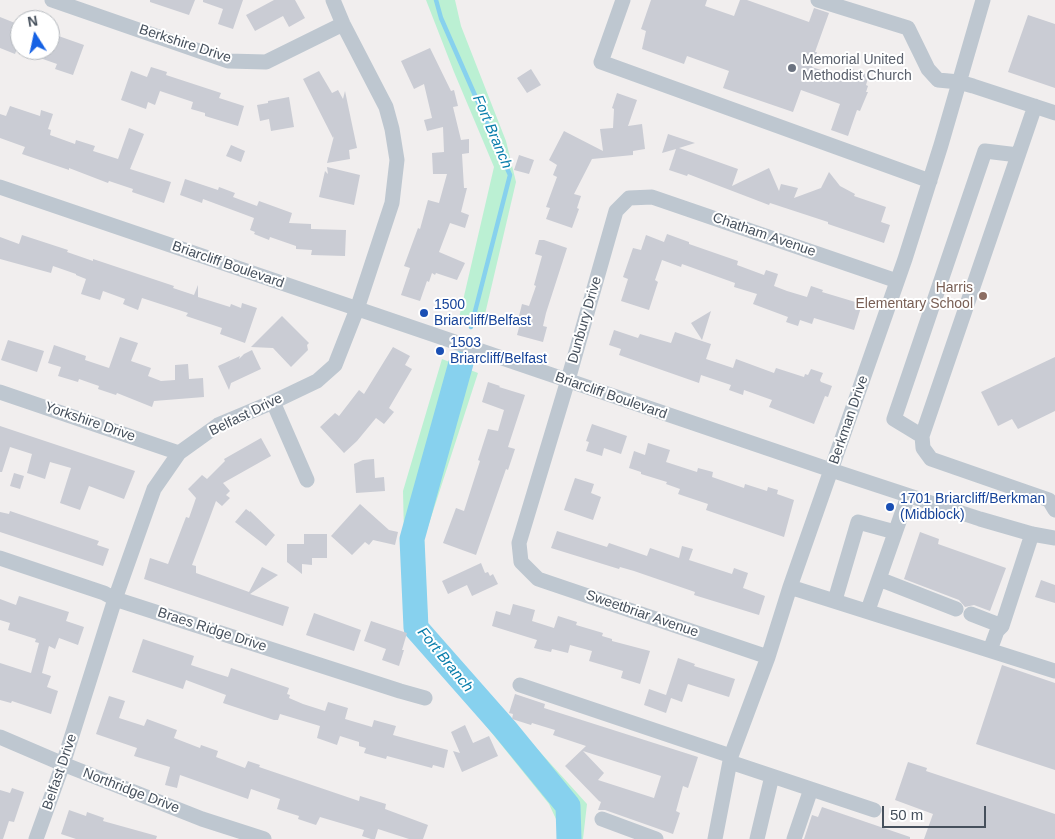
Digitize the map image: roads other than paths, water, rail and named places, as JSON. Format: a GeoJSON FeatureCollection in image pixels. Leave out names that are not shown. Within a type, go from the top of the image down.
{"type":"FeatureCollection","features":[{"type":"Feature","properties":{"kind":"street","name":"Berkshire Drive"},"geometry":{"type":"LineString","coordinates":[[52,0],[228,61],[266,62],[343,24]]}},
{"type":"Feature","properties":{"kind":"street","name":"Belfast Drive"},"geometry":{"type":"LineString","coordinates":[[36,839],[63,764],[115,599],[154,489],[179,453],[218,425],[317,381],[335,364],[357,309],[392,203],[397,160],[386,107],[343,24],[334,0]]}},
{"type":"Feature","properties":{"kind":"street"},"geometry":{"type":"LineString","coordinates":[[623,0],[601,62],[930,180]]}},
{"type":"Feature","properties":{"kind":"street"},"geometry":{"type":"LineString","coordinates":[[818,0],[908,28],[932,74],[938,80],[959,82],[1055,113]]}},
{"type":"Feature","properties":{"kind":"street","name":"Berkman Drive"},"geometry":{"type":"LineString","coordinates":[[715,839],[730,759],[768,657],[790,587],[897,281],[930,180],[983,0]]}},
{"type":"Feature","properties":{"kind":"street"},"geometry":{"type":"LineString","coordinates":[[1035,106],[922,436],[923,448],[931,459],[1049,500],[1055,510]]}},
{"type":"Feature","properties":{"kind":"street"},"geometry":{"type":"LineString","coordinates":[[922,436],[894,419],[985,151],[1018,155]]}},
{"type":"Feature","properties":{"kind":"street","name":"Briarcliff Boulevard"},"geometry":{"type":"LineString","coordinates":[[0,187],[908,496],[1032,534],[1055,536]]}},
{"type":"Feature","properties":{"kind":"street","name":"Chatham Avenue"},"geometry":{"type":"LineString","coordinates":[[629,198],[652,197],[897,281]]}},
{"type":"Feature","properties":{"kind":"street","name":"Dunbury Drive"},"geometry":{"type":"LineString","coordinates":[[521,562],[518,542],[568,380],[616,211],[629,198]]}},
{"type":"Feature","properties":{"kind":"street","name":"Yorkshire Drive"},"geometry":{"type":"LineString","coordinates":[[0,392],[179,453]]}},
{"type":"Feature","properties":{"kind":"street"},"geometry":{"type":"LineString","coordinates":[[273,402],[307,480]]}},
{"type":"Feature","properties":{"kind":"street"},"geometry":{"type":"LineString","coordinates":[[868,610],[908,496]]}},
{"type":"Feature","properties":{"kind":"street"},"geometry":{"type":"LineString","coordinates":[[835,600],[858,522],[895,532]]}},
{"type":"Feature","properties":{"kind":"street"},"geometry":{"type":"LineString","coordinates":[[990,650],[997,632],[1002,626],[1032,534]]}},
{"type":"Feature","properties":{"kind":"street","name":"Braes Ridge Drive"},"geometry":{"type":"LineString","coordinates":[[0,558],[104,593],[115,599],[425,698]]}},
{"type":"Feature","properties":{"kind":"street","name":"Sweetbriar Avenue"},"geometry":{"type":"LineString","coordinates":[[521,562],[538,579],[768,657]]}},
{"type":"Feature","properties":{"kind":"street"},"geometry":{"type":"LineString","coordinates":[[878,579],[1002,626]]}},
{"type":"Feature","properties":{"kind":"street"},"geometry":{"type":"LineString","coordinates":[[790,587],[868,610],[1055,671]]}},
{"type":"Feature","properties":{"kind":"street"},"geometry":{"type":"LineString","coordinates":[[520,685],[730,759],[772,776],[874,810]]}},
{"type":"Feature","properties":{"kind":"street","name":"Northridge Drive"},"geometry":{"type":"LineString","coordinates":[[0,737],[63,764],[202,818],[264,839]]}},
{"type":"Feature","properties":{"kind":"street"},"geometry":{"type":"LineString","coordinates":[[757,839],[772,776]]}},
{"type":"Feature","properties":{"kind":"street"},"geometry":{"type":"LineString","coordinates":[[794,839],[811,789]]}},
{"type":"Feature","properties":{"kind":"street"},"geometry":{"type":"LineString","coordinates":[[602,819],[656,839]]}},
{"type":"Feature","properties":{"kind":"waterway","name":"Fort Branch"},"geometry":{"type":"LineString","coordinates":[[436,0],[441,18],[510,175],[471,327]]}},
{"type":"Feature","properties":{"kind":"waterway","name":"Fort Branch"},"geometry":{"type":"LineString","coordinates":[[461,363],[412,539],[416,628],[505,729],[568,806],[569,839]]}},
{"type":"Feature","properties":{"kind":"place","name":"Memorial United Methodist Church"},"geometry":{"type":"Point","coordinates":[792,68]}},
{"type":"Feature","properties":{"kind":"place","name":"Harris Elementary School"},"geometry":{"type":"Point","coordinates":[983,296]}},
{"type":"Feature","properties":{"kind":"place","name":"1500 Briarcliff/Belfast"},"geometry":{"type":"Point","coordinates":[424,313]}},
{"type":"Feature","properties":{"kind":"place","name":"1503 Briarcliff/Belfast"},"geometry":{"type":"Point","coordinates":[440,351]}},
{"type":"Feature","properties":{"kind":"place","name":"1701 Briarcliff/Berkman (Midblock)"},"geometry":{"type":"Point","coordinates":[890,507]}}]}
